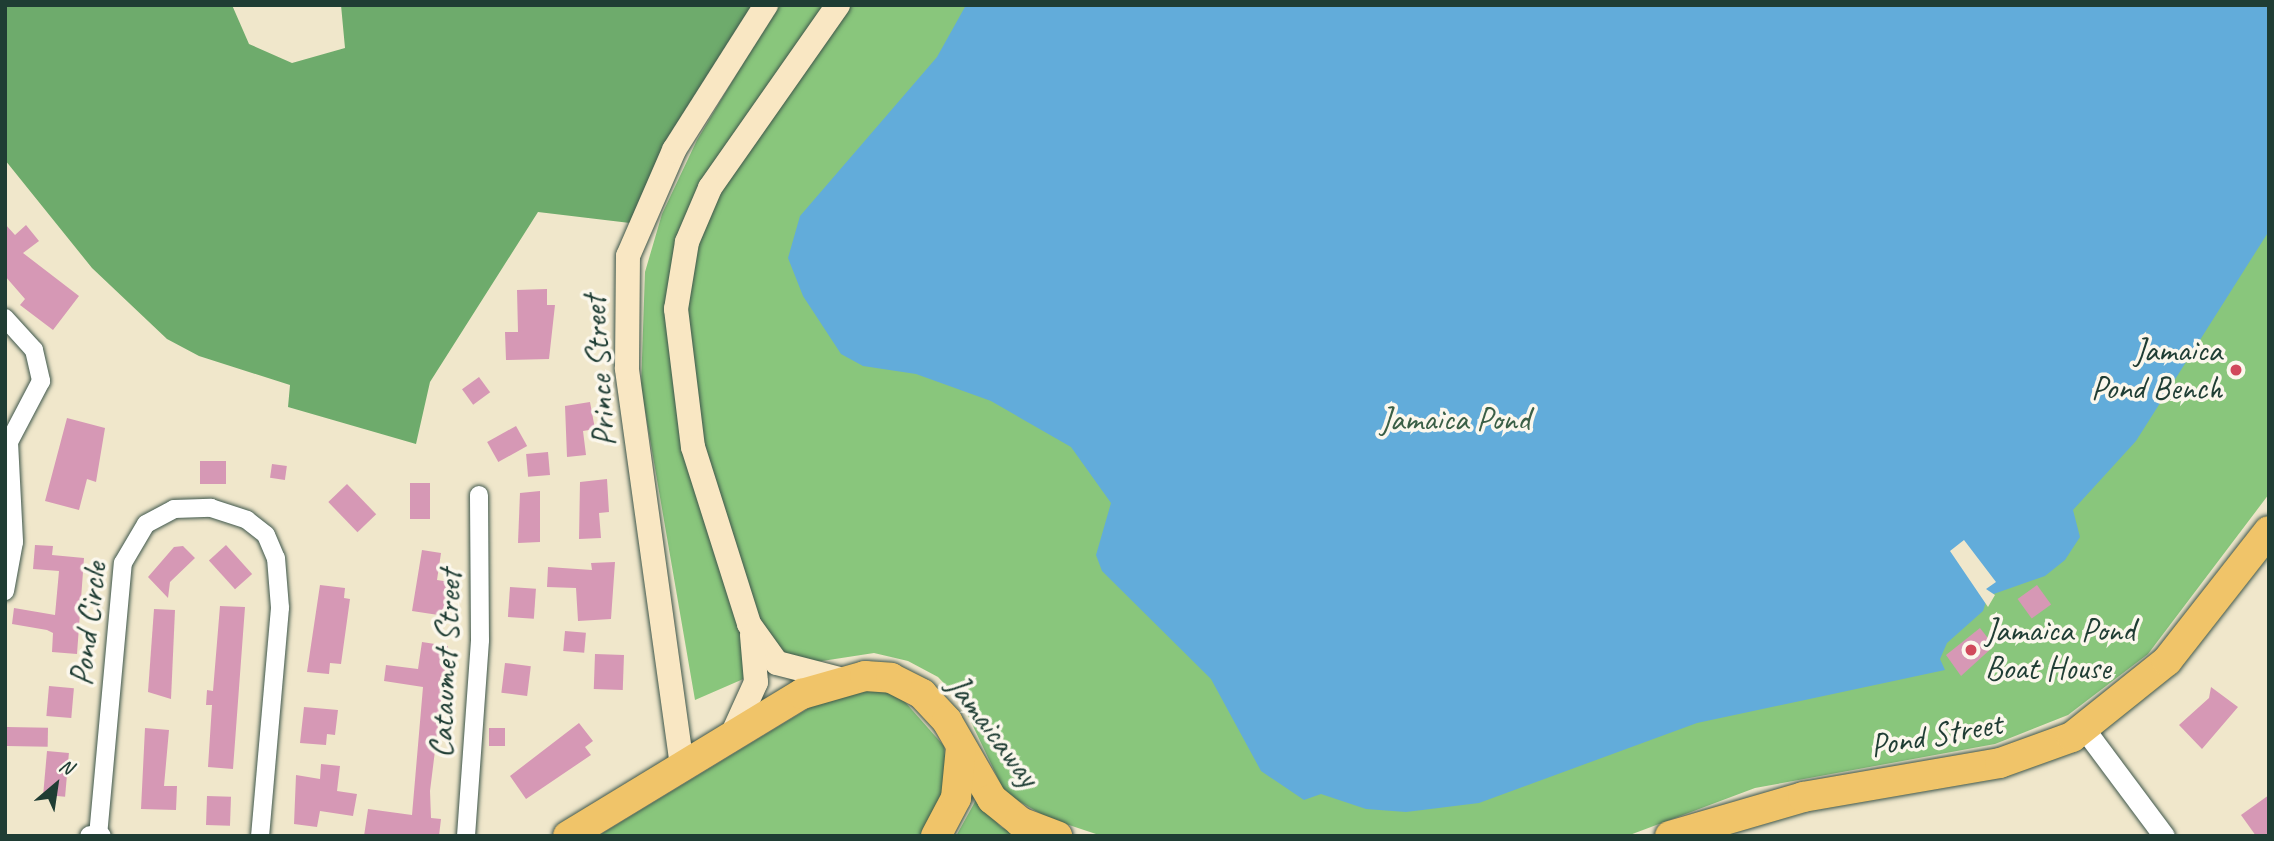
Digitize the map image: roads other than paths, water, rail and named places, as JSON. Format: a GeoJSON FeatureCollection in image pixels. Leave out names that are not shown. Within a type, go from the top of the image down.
{"type":"FeatureCollection","features":[{"type":"Feature","properties":{"kind":"highway"},"geometry":{"type":"LineString","coordinates":[[2085,730],[2173,655],[2269,531]]}},
{"type":"Feature","properties":{"kind":"highway","name":"Jamaicaway"},"geometry":{"type":"LineString","coordinates":[[573,834],[732,736],[840,679],[874,676],[914,688],[937,708],[998,805],[1057,836]]}},
{"type":"Feature","properties":{"kind":"highway","name":"Pond Street"},"geometry":{"type":"LineString","coordinates":[[1670,836],[1803,797],[2016,759],[2085,730]]}},
{"type":"Feature","properties":{"kind":"highway"},"geometry":{"type":"LineString","coordinates":[[936,836],[956,798],[961,747]]}},
{"type":"Feature","properties":{"kind":"main road","name":"Prince Street"},"geometry":{"type":"LineString","coordinates":[[682,766],[627,368],[628,256],[674,150],[766,5]]}},
{"type":"Feature","properties":{"kind":"main road"},"geometry":{"type":"LineString","coordinates":[[732,736],[756,682],[749,624],[687,416],[677,334],[681,264],[710,188],[838,5]]}},
{"type":"Feature","properties":{"kind":"main road"},"geometry":{"type":"LineString","coordinates":[[749,624],[777,663],[840,679]]}},
{"type":"Feature","properties":{"kind":"street"},"geometry":{"type":"LineString","coordinates":[[5,318],[34,350],[41,381],[9,442],[15,542],[5,592]]}},
{"type":"Feature","properties":{"kind":"street","name":"Cataumet Street"},"geometry":{"type":"LineString","coordinates":[[466,836],[480,639],[479,495]]}},
{"type":"Feature","properties":{"kind":"street","name":"Pond Circle"},"geometry":{"type":"LineString","coordinates":[[99,836],[122,563],[146,524],[174,509],[211,508],[247,520],[265,535],[276,558],[280,608],[260,836]]}},
{"type":"Feature","properties":{"kind":"street"},"geometry":{"type":"LineString","coordinates":[[2085,730],[2164,836]]}},
{"type":"Feature","properties":{"kind":"street"},"geometry":{"type":"LineString","coordinates":[[90,836],[99,836]]}},
{"type":"Feature","properties":{"kind":"water","name":"Jamaica Pond"},"geometry":{"type":"Polygon","coordinates":[[[966,5],[2269,5],[2269,231],[2136,441],[2073,510],[2080,537],[2065,560],[2045,576],[1988,596],[1983,611],[1947,643],[1940,659],[1945,670],[1697,723],[1479,803],[1406,812],[1366,809],[1321,794],[1304,800],[1261,771],[1211,679],[1102,571],[1096,555],[1111,503],[1071,447],[991,401],[916,374],[863,366],[841,354],[803,296],[788,258],[800,216],[937,57],[966,5]]]}},
{"type":"Feature","properties":{"kind":"place","name":"Jamaica Pond Bench"},"geometry":{"type":"Point","coordinates":[2236,370]}},
{"type":"Feature","properties":{"kind":"place","name":"Jamaica Pond Boat House"},"geometry":{"type":"Point","coordinates":[1971,650]}}]}
